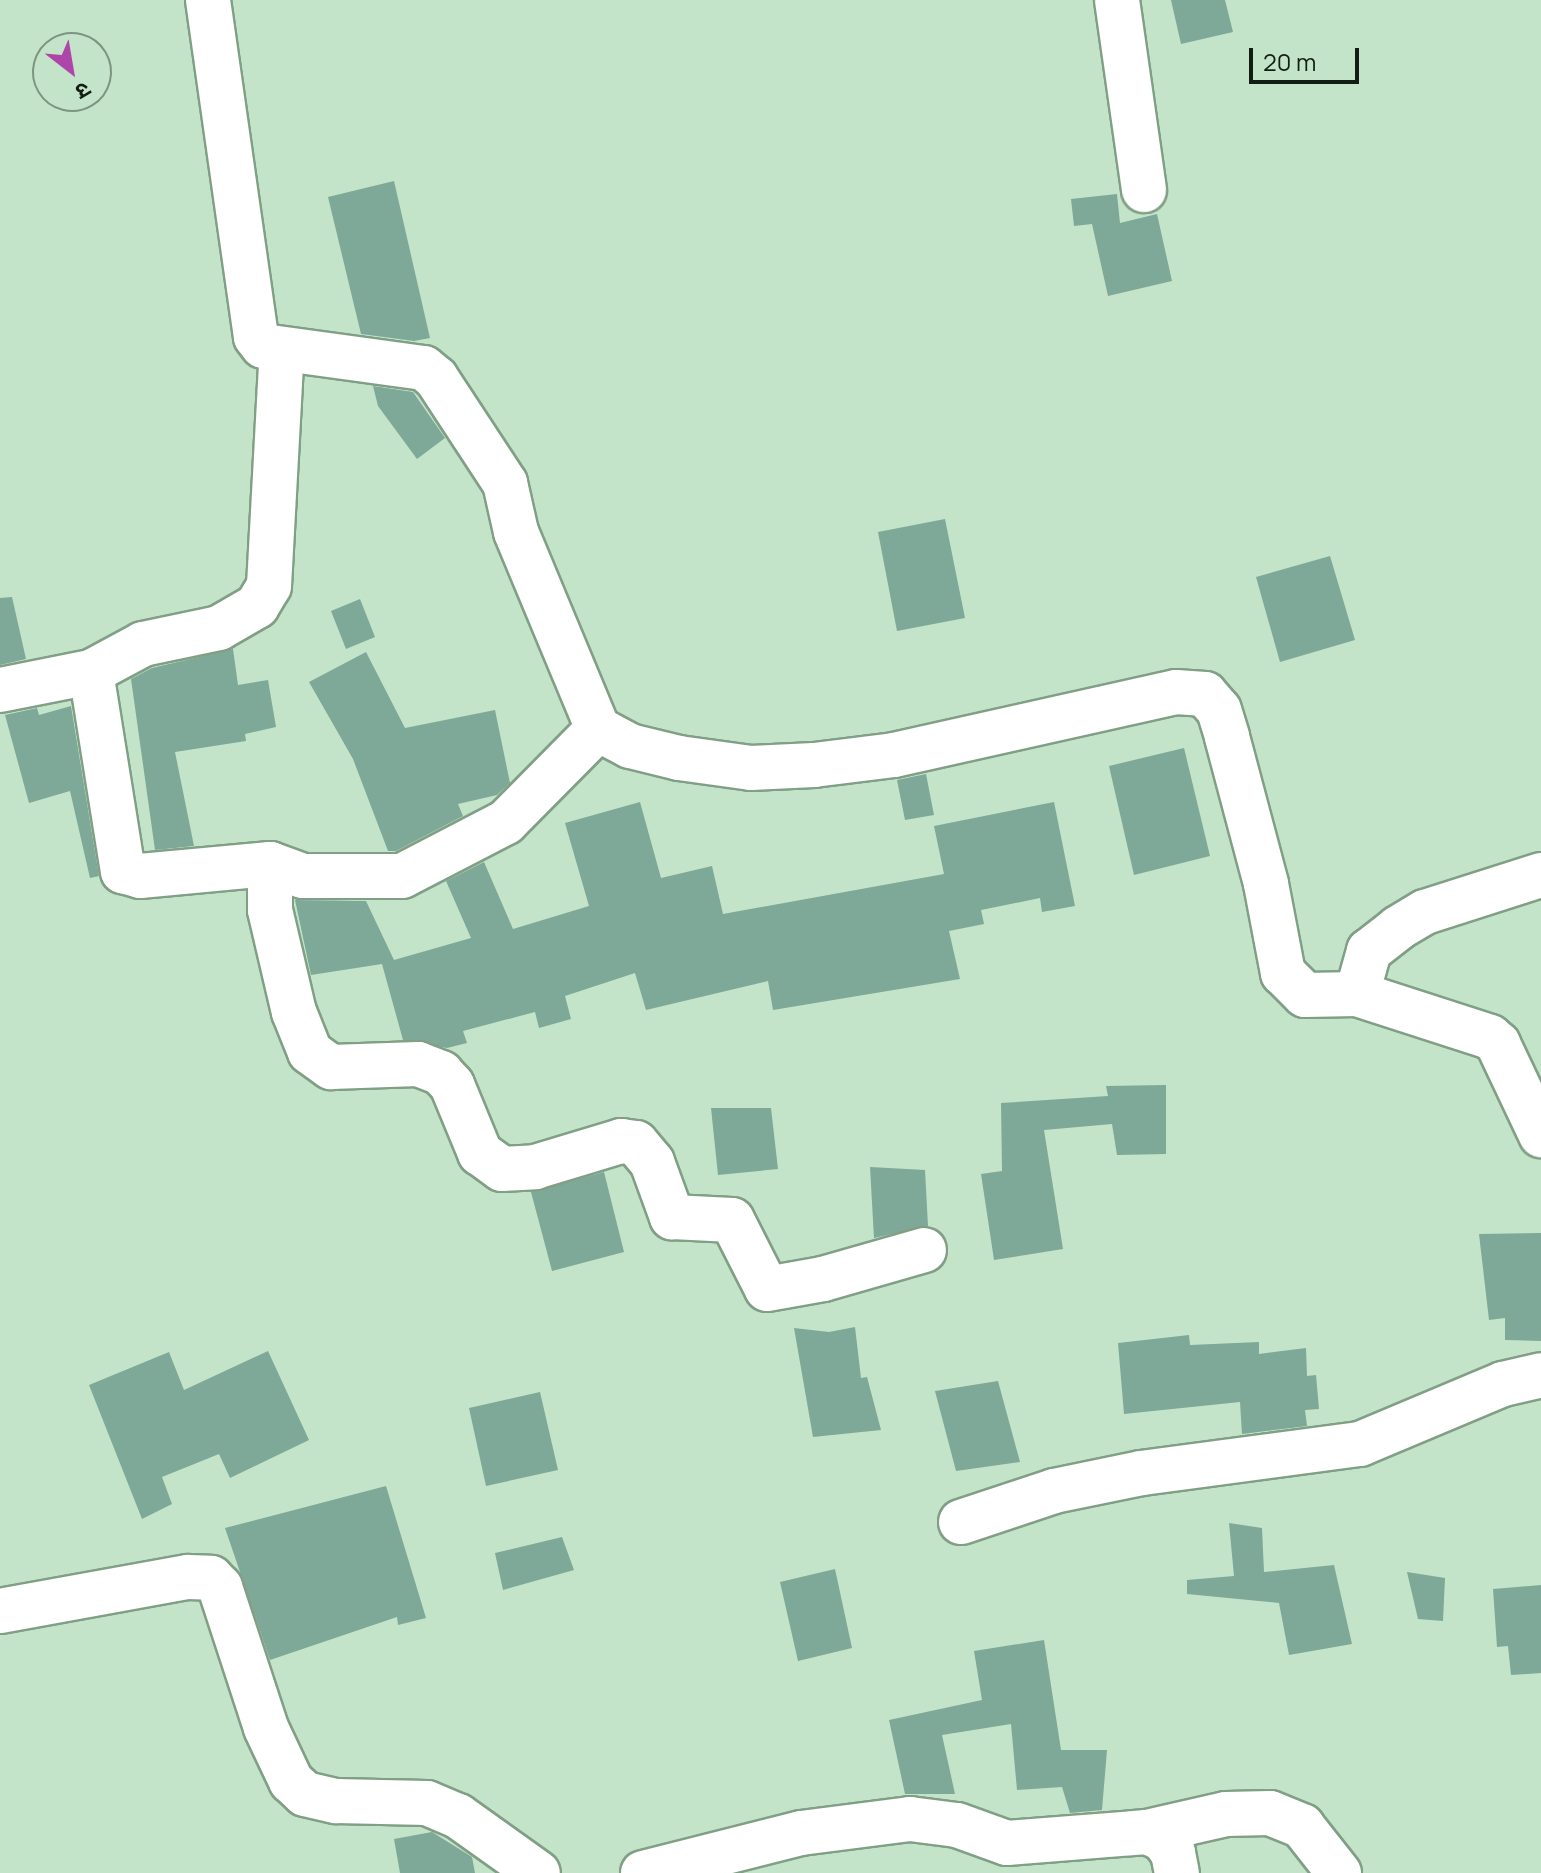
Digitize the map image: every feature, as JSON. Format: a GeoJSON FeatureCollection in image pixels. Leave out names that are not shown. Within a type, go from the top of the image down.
{"type":"FeatureCollection","features":[{"type":"Feature","properties":{"kind":"street"},"geometry":{"type":"LineString","coordinates":[[208,0],[253,321],[263,346],[424,368],[436,378],[505,483],[516,532],[598,729],[630,746],[679,758],[751,768],[814,765],[894,755],[1176,692],[1205,694],[1219,710],[1227,737],[1266,884],[1283,973],[1305,995],[1357,994],[1490,1037],[1498,1044],[1541,1135]]}},
{"type":"Feature","properties":{"kind":"street"},"geometry":{"type":"LineString","coordinates":[[1117,0],[1144,190]]}},
{"type":"Feature","properties":{"kind":"street"},"geometry":{"type":"LineString","coordinates":[[0,690],[91,672],[143,644],[219,628],[257,606],[269,586],[282,349]]}},
{"type":"Feature","properties":{"kind":"street"},"geometry":{"type":"LineString","coordinates":[[91,672],[123,871],[140,876],[270,864],[303,876],[402,876],[506,822],[598,729]]}},
{"type":"Feature","properties":{"kind":"street"},"geometry":{"type":"LineString","coordinates":[[270,864],[270,910],[294,1012],[310,1052],[331,1067],[418,1064],[441,1073],[452,1085],[480,1153],[502,1169],[535,1167],[621,1141],[636,1143],[652,1162],[672,1217],[732,1220],[767,1289],[823,1279],[924,1250]]}},
{"type":"Feature","properties":{"kind":"street"},"geometry":{"type":"LineString","coordinates":[[1357,994],[1369,951],[1398,928],[1425,912],[1541,875]]}},
{"type":"Feature","properties":{"kind":"street"},"geometry":{"type":"LineString","coordinates":[[961,1522],[1054,1491],[1142,1473],[1360,1444],[1503,1384],[1541,1375]]}},
{"type":"Feature","properties":{"kind":"street"},"geometry":{"type":"LineString","coordinates":[[0,1611],[188,1577],[211,1578],[220,1587],[266,1728],[298,1787],[336,1801],[427,1803],[458,1816],[538,1873]]}},
{"type":"Feature","properties":{"kind":"street"},"geometry":{"type":"LineString","coordinates":[[643,1873],[801,1833],[910,1819],[957,1825],[1007,1843],[1147,1832],[1226,1814],[1270,1813],[1302,1826],[1339,1873]]}},
{"type":"Feature","properties":{"kind":"street"},"geometry":{"type":"LineString","coordinates":[[1147,1832],[1168,1846],[1177,1873]]}},
{"type":"Feature","properties":{"kind":"building"},"geometry":{"type":"Polygon","coordinates":[[[1171,0],[1225,0],[1233,32],[1181,44],[1171,0]]]}},
{"type":"Feature","properties":{"kind":"building"},"geometry":{"type":"Polygon","coordinates":[[[394,181],[430,338],[414,341],[361,334],[328,197],[394,181]]]}},
{"type":"Feature","properties":{"kind":"building"},"geometry":{"type":"Polygon","coordinates":[[[1117,194],[1120,223],[1157,214],[1172,281],[1108,296],[1092,224],[1074,226],[1071,199],[1117,194]]]}},
{"type":"Feature","properties":{"kind":"building"},"geometry":{"type":"Polygon","coordinates":[[[373,386],[413,392],[445,438],[417,459],[378,406],[373,386]]]}},
{"type":"Feature","properties":{"kind":"building"},"geometry":{"type":"Polygon","coordinates":[[[945,519],[965,618],[897,631],[878,532],[945,519]]]}},
{"type":"Feature","properties":{"kind":"building"},"geometry":{"type":"Polygon","coordinates":[[[1330,556],[1355,640],[1280,662],[1256,577],[1330,556]]]}},
{"type":"Feature","properties":{"kind":"building"},"geometry":{"type":"Polygon","coordinates":[[[12,597],[26,659],[0,665],[0,598],[12,597]]]}},
{"type":"Feature","properties":{"kind":"building"},"geometry":{"type":"Polygon","coordinates":[[[360,599],[375,637],[346,649],[331,611],[360,599]]]}},
{"type":"Feature","properties":{"kind":"building"},"geometry":{"type":"Polygon","coordinates":[[[233,649],[238,685],[268,680],[276,727],[245,734],[246,741],[175,752],[194,846],[155,850],[131,679],[152,668],[233,649]]]}},
{"type":"Feature","properties":{"kind":"building"},"geometry":{"type":"Polygon","coordinates":[[[366,652],[405,728],[495,710],[510,783],[497,795],[458,804],[463,816],[396,851],[388,851],[353,759],[309,682],[366,652]]]}},
{"type":"Feature","properties":{"kind":"building"},"geometry":{"type":"Polygon","coordinates":[[[71,706],[99,876],[90,878],[70,791],[29,803],[5,715],[37,708],[39,715],[71,706]]]}},
{"type":"Feature","properties":{"kind":"building"},"geometry":{"type":"Polygon","coordinates":[[[1184,748],[1210,856],[1134,875],[1109,766],[1184,748]]]}},
{"type":"Feature","properties":{"kind":"building"},"geometry":{"type":"Polygon","coordinates":[[[926,774],[934,815],[905,820],[897,780],[926,774]]]}},
{"type":"Feature","properties":{"kind":"building"},"geometry":{"type":"Polygon","coordinates":[[[640,802],[661,878],[712,866],[723,914],[944,874],[934,826],[1054,802],[1075,906],[1042,912],[1040,898],[981,910],[984,924],[949,931],[960,979],[773,1010],[768,981],[646,1010],[635,973],[565,996],[571,1019],[539,1028],[535,1012],[463,1031],[467,1043],[447,1048],[403,1040],[382,964],[311,975],[295,900],[366,901],[394,960],[471,938],[446,881],[484,862],[513,929],[589,906],[565,823],[640,802]]]}},
{"type":"Feature","properties":{"kind":"building"},"geometry":{"type":"Polygon","coordinates":[[[1166,1085],[1166,1154],[1117,1155],[1112,1124],[1044,1130],[1063,1249],[994,1260],[981,1174],[1002,1171],[1001,1103],[1108,1096],[1106,1086],[1166,1085]]]}},
{"type":"Feature","properties":{"kind":"building"},"geometry":{"type":"Polygon","coordinates":[[[711,1108],[771,1108],[778,1169],[718,1175],[711,1108]]]}},
{"type":"Feature","properties":{"kind":"building"},"geometry":{"type":"Polygon","coordinates":[[[870,1167],[925,1170],[928,1226],[874,1238],[870,1167]]]}},
{"type":"Feature","properties":{"kind":"building"},"geometry":{"type":"Polygon","coordinates":[[[604,1172],[624,1252],[552,1271],[531,1192],[604,1172]]]}},
{"type":"Feature","properties":{"kind":"building"},"geometry":{"type":"Polygon","coordinates":[[[1541,1233],[1541,1341],[1505,1340],[1505,1318],[1489,1320],[1479,1234],[1541,1233]]]}},
{"type":"Feature","properties":{"kind":"building"},"geometry":{"type":"Polygon","coordinates":[[[855,1327],[861,1378],[867,1377],[881,1430],[813,1437],[794,1328],[829,1332],[855,1327]]]}},
{"type":"Feature","properties":{"kind":"building"},"geometry":{"type":"Polygon","coordinates":[[[1189,1335],[1190,1345],[1259,1342],[1259,1354],[1306,1348],[1307,1376],[1316,1375],[1319,1409],[1305,1410],[1307,1426],[1242,1434],[1240,1402],[1124,1414],[1118,1343],[1189,1335]]]}},
{"type":"Feature","properties":{"kind":"building"},"geometry":{"type":"Polygon","coordinates":[[[268,1351],[309,1440],[230,1478],[219,1454],[162,1477],[172,1504],[142,1519],[89,1385],[169,1352],[184,1390],[268,1351]]]}},
{"type":"Feature","properties":{"kind":"building"},"geometry":{"type":"Polygon","coordinates":[[[998,1381],[1020,1462],[956,1471],[935,1391],[998,1381]]]}},
{"type":"Feature","properties":{"kind":"building"},"geometry":{"type":"Polygon","coordinates":[[[540,1392],[558,1470],[486,1486],[469,1408],[540,1392]]]}},
{"type":"Feature","properties":{"kind":"building"},"geometry":{"type":"Polygon","coordinates":[[[386,1486],[426,1618],[398,1625],[397,1617],[270,1660],[225,1528],[386,1486]]]}},
{"type":"Feature","properties":{"kind":"building"},"geometry":{"type":"Polygon","coordinates":[[[1229,1523],[1262,1528],[1264,1572],[1334,1565],[1352,1644],[1289,1655],[1279,1603],[1187,1594],[1187,1580],[1234,1576],[1229,1523]]]}},
{"type":"Feature","properties":{"kind":"building"},"geometry":{"type":"Polygon","coordinates":[[[562,1537],[574,1570],[503,1590],[495,1553],[562,1537]]]}},
{"type":"Feature","properties":{"kind":"building"},"geometry":{"type":"Polygon","coordinates":[[[835,1569],[852,1648],[798,1661],[780,1582],[835,1569]]]}},
{"type":"Feature","properties":{"kind":"building"},"geometry":{"type":"Polygon","coordinates":[[[1407,1572],[1445,1578],[1443,1621],[1418,1619],[1407,1572]]]}},
{"type":"Feature","properties":{"kind":"building"},"geometry":{"type":"Polygon","coordinates":[[[1541,1585],[1541,1673],[1511,1675],[1508,1646],[1497,1647],[1493,1589],[1541,1585]]]}},
{"type":"Feature","properties":{"kind":"building"},"geometry":{"type":"Polygon","coordinates":[[[1044,1640],[1061,1750],[1107,1750],[1102,1810],[1070,1813],[1062,1787],[1017,1790],[1011,1724],[942,1735],[955,1794],[905,1794],[889,1720],[982,1700],[974,1651],[1044,1640]]]}},
{"type":"Feature","properties":{"kind":"building"},"geometry":{"type":"Polygon","coordinates":[[[432,1832],[472,1857],[475,1873],[400,1873],[394,1839],[432,1832]]]}}]}
